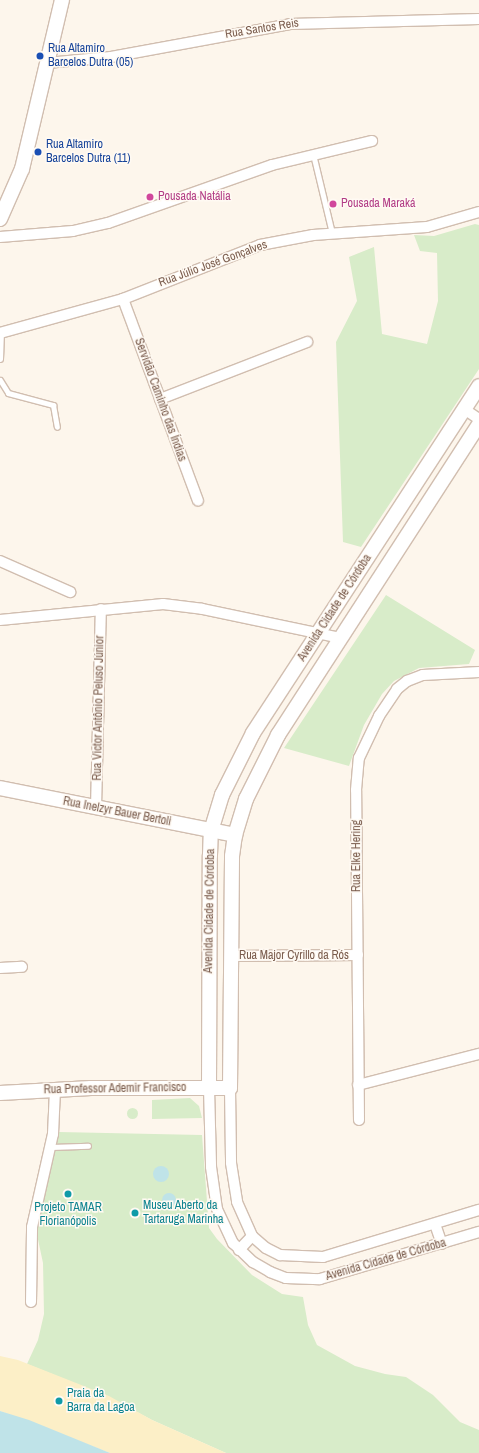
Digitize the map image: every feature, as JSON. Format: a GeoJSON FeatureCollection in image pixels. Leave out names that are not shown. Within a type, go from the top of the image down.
{"type":"FeatureCollection","features":[{"type":"Feature","properties":{"kind":"street"},"geometry":{"type":"LineString","coordinates":[[0,219],[22,169],[62,0]]}},
{"type":"Feature","properties":{"kind":"street","name":"Rua Santos Reis"},"geometry":{"type":"LineString","coordinates":[[47,63],[110,57],[290,24],[479,19]]}},
{"type":"Feature","properties":{"kind":"street"},"geometry":{"type":"LineString","coordinates":[[0,237],[73,231],[108,223],[264,168],[313,154],[372,141]]}},
{"type":"Feature","properties":{"kind":"street","name":"Rua Júlio José Gonçalves"},"geometry":{"type":"LineString","coordinates":[[1,333],[123,299],[260,245],[332,233],[427,227],[479,212]]}},
{"type":"Feature","properties":{"kind":"street","name":"Servidão Caminho das Índias"},"geometry":{"type":"LineString","coordinates":[[123,299],[198,501]]}},
{"type":"Feature","properties":{"kind":"street"},"geometry":{"type":"LineString","coordinates":[[160,398],[307,342]]}},
{"type":"Feature","properties":{"kind":"street","name":"Avenida Cidade de Córdoba"},"geometry":{"type":"LineString","coordinates":[[479,386],[240,756],[222,795],[211,830],[209,1088],[213,1187],[225,1230],[239,1250],[270,1272],[302,1280],[336,1276],[479,1232]]}},
{"type":"Feature","properties":{"kind":"street"},"geometry":{"type":"LineString","coordinates":[[464,409],[479,419]]}},
{"type":"Feature","properties":{"kind":"street","name":"Avenida Cidade de Córdoba"},"geometry":{"type":"LineString","coordinates":[[479,424],[265,756],[246,799],[235,835],[231,956],[230,1088],[233,1185],[243,1220],[252,1236],[266,1248],[280,1255],[309,1258],[339,1253],[479,1210]]}},
{"type":"Feature","properties":{"kind":"street"},"geometry":{"type":"LineString","coordinates":[[0,561],[70,592]]}},
{"type":"Feature","properties":{"kind":"street"},"geometry":{"type":"LineString","coordinates":[[0,620],[144,605],[183,606],[341,638]]}},
{"type":"Feature","properties":{"kind":"street","name":"Rua Victor Antônio Peluso Júnior"},"geometry":{"type":"LineString","coordinates":[[96,808],[101,609]]}},
{"type":"Feature","properties":{"kind":"street","name":"Rua Elke Hering"},"geometry":{"type":"LineString","coordinates":[[359,1120],[356,790],[359,758],[365,742],[388,702],[407,681],[423,675],[479,672]]}},
{"type":"Feature","properties":{"kind":"street","name":"Rua Inelzyr Bauer Bertoli"},"geometry":{"type":"LineString","coordinates":[[0,788],[235,835]]}},
{"type":"Feature","properties":{"kind":"street","name":"Rua Major Cyrillo da Rós"},"geometry":{"type":"LineString","coordinates":[[231,956],[358,956]]}},
{"type":"Feature","properties":{"kind":"street"},"geometry":{"type":"LineString","coordinates":[[0,968],[22,968]]}},
{"type":"Feature","properties":{"kind":"street"},"geometry":{"type":"LineString","coordinates":[[358,1086],[479,1054]]}},
{"type":"Feature","properties":{"kind":"street","name":"Rua Professor Ademir Francisco"},"geometry":{"type":"LineString","coordinates":[[0,1093],[55,1090],[230,1088]]}},
{"type":"Feature","properties":{"kind":"street"},"geometry":{"type":"LineString","coordinates":[[31,1302],[32,1227],[51,1147],[55,1090]]}},
{"type":"Feature","properties":{"kind":"street"},"geometry":{"type":"LineString","coordinates":[[435,1224],[442,1244]]}},
{"type":"Feature","properties":{"kind":"street"},"geometry":{"type":"LineString","coordinates":[[239,1250],[252,1236]]}},
{"type":"Feature","properties":{"kind":"lane"},"geometry":{"type":"LineString","coordinates":[[313,154],[332,233]]}},
{"type":"Feature","properties":{"kind":"lane"},"geometry":{"type":"LineString","coordinates":[[0,359],[1,333]]}},
{"type":"Feature","properties":{"kind":"lane"},"geometry":{"type":"LineString","coordinates":[[0,380],[8,393],[53,405],[57,427]]}},
{"type":"Feature","properties":{"kind":"lane"},"geometry":{"type":"LineString","coordinates":[[51,1147],[88,1146]]}},
{"type":"Feature","properties":{"kind":"green space"},"geometry":{"type":"Polygon","coordinates":[[[475,224],[479,225],[479,369],[361,547],[343,542],[336,342],[357,301],[349,257],[374,247],[382,334],[427,344],[438,301],[437,253],[420,251],[414,235],[434,236],[475,224]]]}},
{"type":"Feature","properties":{"kind":"green space"},"geometry":{"type":"Polygon","coordinates":[[[386,595],[475,650],[469,664],[419,668],[394,681],[382,694],[364,725],[349,766],[284,748],[386,595]]]}},
{"type":"Feature","properties":{"kind":"green space"},"geometry":{"type":"Polygon","coordinates":[[[190,1098],[199,1106],[202,1118],[152,1119],[152,1100],[190,1098]]]}},
{"type":"Feature","properties":{"kind":"green space"},"geometry":{"type":"Polygon","coordinates":[[[132,1107],[136,1109],[138,1113],[136,1117],[132,1119],[128,1117],[126,1113],[128,1109],[132,1107]]]}},
{"type":"Feature","properties":{"kind":"green space"},"geometry":{"type":"Polygon","coordinates":[[[59,1132],[202,1135],[209,1228],[217,1239],[252,1275],[282,1294],[303,1297],[308,1325],[317,1345],[355,1366],[385,1374],[406,1377],[433,1395],[460,1422],[479,1430],[479,1453],[226,1453],[152,1420],[109,1397],[27,1364],[38,1340],[44,1314],[43,1263],[36,1230],[59,1132]]]}},
{"type":"Feature","properties":{"kind":"sand","name":"Praia da Barra da Lagoa"},"geometry":{"type":"Polygon","coordinates":[[[0,1356],[18,1360],[109,1396],[152,1420],[226,1453],[110,1453],[0,1411],[0,1356]]]}},
{"type":"Feature","properties":{"kind":"water"},"geometry":{"type":"Polygon","coordinates":[[[161,1166],[167,1168],[169,1174],[167,1180],[161,1182],[155,1180],[153,1174],[155,1168],[161,1166]]]}},
{"type":"Feature","properties":{"kind":"water"},"geometry":{"type":"Polygon","coordinates":[[[169,1193],[174,1195],[176,1200],[174,1205],[169,1207],[164,1205],[162,1200],[164,1195],[169,1193]]]}},
{"type":"Feature","properties":{"kind":"water"},"geometry":{"type":"Polygon","coordinates":[[[0,1411],[29,1420],[110,1453],[0,1453],[0,1411]]]}},
{"type":"Feature","properties":{"kind":"place","name":"Rua Altamiro Barcelos Dutra (05)"},"geometry":{"type":"Point","coordinates":[40,56]}},
{"type":"Feature","properties":{"kind":"place","name":"Rua Altamiro Barcelos Dutra (11)"},"geometry":{"type":"Point","coordinates":[38,152]}},
{"type":"Feature","properties":{"kind":"place","name":"Pousada Natália"},"geometry":{"type":"Point","coordinates":[150,197]}},
{"type":"Feature","properties":{"kind":"place","name":"Pousada Maraká"},"geometry":{"type":"Point","coordinates":[333,204]}},
{"type":"Feature","properties":{"kind":"place","name":"Projeto TAMAR Florianópolis"},"geometry":{"type":"Point","coordinates":[68,1194]}},
{"type":"Feature","properties":{"kind":"place","name":"Museu Aberto da Tartaruga Marinha"},"geometry":{"type":"Point","coordinates":[135,1213]}},
{"type":"Feature","properties":{"kind":"place","name":"Praia da Barra da Lagoa"},"geometry":{"type":"Point","coordinates":[59,1401]}}]}
